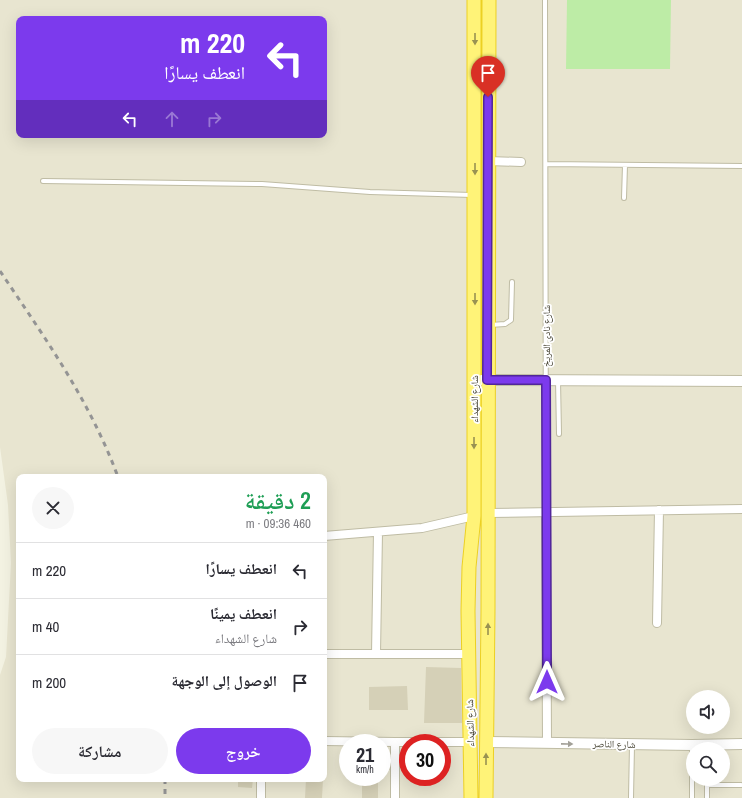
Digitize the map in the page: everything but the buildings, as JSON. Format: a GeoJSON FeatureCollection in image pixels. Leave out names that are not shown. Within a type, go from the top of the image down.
{"type":"FeatureCollection","features":[{"type":"Feature","properties":{"kind":"highway","name":"شارع الشهداء"},"geometry":{"type":"LineString","coordinates":[[474,0],[475,195],[481,380],[488,513],[486,798]]}},
{"type":"Feature","properties":{"kind":"highway","name":"شارع الشهداء"},"geometry":{"type":"LineString","coordinates":[[471,798],[468,611],[469,567],[474,516],[481,380],[487,325],[489,0]]}},
{"type":"Feature","properties":{"kind":"highway"},"geometry":{"type":"LineString","coordinates":[[469,567],[478,571],[488,569]]}},
{"type":"Feature","properties":{"kind":"highway"},"geometry":{"type":"LineString","coordinates":[[468,611],[478,607],[488,611]]}},
{"type":"Feature","properties":{"kind":"street"},"geometry":{"type":"LineString","coordinates":[[488,162],[521,162]]}},
{"type":"Feature","properties":{"kind":"street"},"geometry":{"type":"LineString","coordinates":[[481,380],[742,381]]}},
{"type":"Feature","properties":{"kind":"street"},"geometry":{"type":"LineString","coordinates":[[488,513],[742,509]]}},
{"type":"Feature","properties":{"kind":"street"},"geometry":{"type":"LineString","coordinates":[[658,623],[659,510]]}},
{"type":"Feature","properties":{"kind":"street","name":"شارع نادى المريخ"},"geometry":{"type":"LineString","coordinates":[[546,512],[547,743]]}},
{"type":"Feature","properties":{"kind":"street"},"geometry":{"type":"LineString","coordinates":[[327,536],[434,527],[474,516]]}},
{"type":"Feature","properties":{"kind":"street"},"geometry":{"type":"LineString","coordinates":[[376,654],[378,532]]}},
{"type":"Feature","properties":{"kind":"street"},"geometry":{"type":"LineString","coordinates":[[327,654],[469,654]]}},
{"type":"Feature","properties":{"kind":"street"},"geometry":{"type":"LineString","coordinates":[[327,741],[471,742]]}},
{"type":"Feature","properties":{"kind":"street"},"geometry":{"type":"LineString","coordinates":[[395,742],[395,798]]}},
{"type":"Feature","properties":{"kind":"street","name":"شارع الناصر"},"geometry":{"type":"LineString","coordinates":[[486,742],[686,745]]}},
{"type":"Feature","properties":{"kind":"street","name":"شارع الناصر"},"geometry":{"type":"LineString","coordinates":[[730,745],[742,744]]}},
{"type":"Feature","properties":{"kind":"street"},"geometry":{"type":"LineString","coordinates":[[261,798],[262,782]]}},
{"type":"Feature","properties":{"kind":"lane","name":"شارع نادى المريخ"},"geometry":{"type":"LineString","coordinates":[[545,0],[546,512]]}},
{"type":"Feature","properties":{"kind":"lane"},"geometry":{"type":"LineString","coordinates":[[546,164],[742,166]]}},
{"type":"Feature","properties":{"kind":"lane"},"geometry":{"type":"LineString","coordinates":[[624,198],[625,165]]}},
{"type":"Feature","properties":{"kind":"lane"},"geometry":{"type":"LineString","coordinates":[[43,181],[262,184],[370,192],[475,195]]}},
{"type":"Feature","properties":{"kind":"lane"},"geometry":{"type":"LineString","coordinates":[[487,325],[505,324],[511,320],[512,282]]}},
{"type":"Feature","properties":{"kind":"lane"},"geometry":{"type":"LineString","coordinates":[[558,380],[559,434]]}},
{"type":"Feature","properties":{"kind":"lane"},"geometry":{"type":"LineString","coordinates":[[631,798],[632,744]]}},
{"type":"Feature","properties":{"kind":"lane"},"geometry":{"type":"LineString","coordinates":[[730,785],[741,785]]}},
{"type":"Feature","properties":{"kind":"lane"},"geometry":{"type":"LineString","coordinates":[[692,786],[692,798]]}},
{"type":"Feature","properties":{"kind":"lane"},"geometry":{"type":"LineString","coordinates":[[707,786],[707,798]]}},
{"type":"Feature","properties":{"kind":"shaded area"},"geometry":{"type":"Polygon","coordinates":[[[0,0],[742,0],[742,798],[0,798],[0,675],[6,657],[11,563],[8,505],[0,447],[0,0]]]}},
{"type":"Feature","properties":{"kind":"green space"},"geometry":{"type":"Polygon","coordinates":[[[567,0],[671,0],[670,69],[566,69],[567,0]]]}},
{"type":"Feature","properties":{"kind":"railway"},"geometry":{"type":"LineString","coordinates":[[0,271],[50,346],[80,396],[107,449],[117,474]]}},
{"type":"Feature","properties":{"kind":"railway"},"geometry":{"type":"LineString","coordinates":[[165,782],[165,798]]}},
{"type":"Feature","properties":{"kind":"route"},"geometry":{"type":"LineString","coordinates":[[488,97],[487,380],[546,380],[547,682]]}}]}
